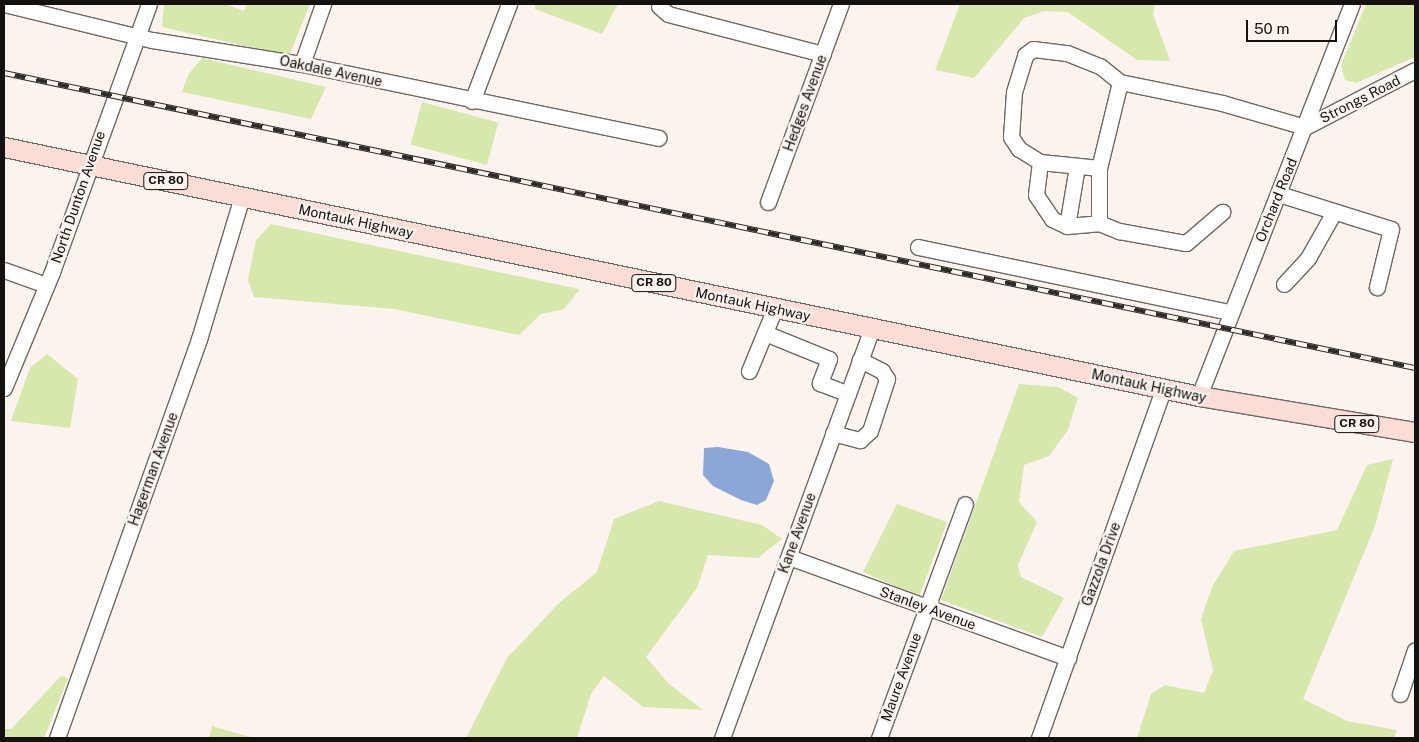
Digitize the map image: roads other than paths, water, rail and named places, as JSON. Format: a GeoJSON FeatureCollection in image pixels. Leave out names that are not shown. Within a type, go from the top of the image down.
{"type":"FeatureCollection","features":[{"type":"Feature","properties":{"kind":"main road","name":"Montauk Highway"},"geometry":{"type":"LineString","coordinates":[[4,147],[1163,389],[1415,432]]}},
{"type":"Feature","properties":{"kind":"street","name":"Oakdale Avenue"},"geometry":{"type":"LineString","coordinates":[[4,4],[136,37],[302,64],[472,101],[658,138]]}},
{"type":"Feature","properties":{"kind":"street","name":"North Dunton Avenue"},"geometry":{"type":"LineString","coordinates":[[4,388],[46,285],[149,4]]}},
{"type":"Feature","properties":{"kind":"street"},"geometry":{"type":"LineString","coordinates":[[302,64],[323,4]]}},
{"type":"Feature","properties":{"kind":"street"},"geometry":{"type":"LineString","coordinates":[[472,101],[509,4]]}},
{"type":"Feature","properties":{"kind":"street","name":"Hedges Avenue"},"geometry":{"type":"LineString","coordinates":[[768,202],[842,4]]}},
{"type":"Feature","properties":{"kind":"street","name":"Orchard Road"},"geometry":{"type":"LineString","coordinates":[[1199,396],[1230,312],[1279,194],[1352,4]]}},
{"type":"Feature","properties":{"kind":"street"},"geometry":{"type":"LineString","coordinates":[[659,6],[668,14],[823,54]]}},
{"type":"Feature","properties":{"kind":"street"},"geometry":{"type":"LineString","coordinates":[[1099,168],[1040,162],[1019,149],[1011,137],[1014,92],[1025,55],[1046,48],[1067,53],[1100,66],[1120,82],[1222,103],[1305,127]]}},
{"type":"Feature","properties":{"kind":"street","name":"Strongs Road"},"geometry":{"type":"LineString","coordinates":[[1305,127],[1415,70]]}},
{"type":"Feature","properties":{"kind":"street"},"geometry":{"type":"LineString","coordinates":[[1099,223],[1099,168],[1120,82]]}},
{"type":"Feature","properties":{"kind":"street"},"geometry":{"type":"LineString","coordinates":[[1040,162],[1036,195],[1052,219],[1067,226],[1099,223],[1119,231],[1186,243],[1222,212]]}},
{"type":"Feature","properties":{"kind":"street"},"geometry":{"type":"LineString","coordinates":[[1067,226],[1078,166]]}},
{"type":"Feature","properties":{"kind":"street"},"geometry":{"type":"LineString","coordinates":[[1279,194],[1391,229],[1377,287]]}},
{"type":"Feature","properties":{"kind":"street","name":"Hagerman Avenue"},"geometry":{"type":"LineString","coordinates":[[58,738],[200,340],[242,197]]}},
{"type":"Feature","properties":{"kind":"street"},"geometry":{"type":"LineString","coordinates":[[1284,284],[1308,258],[1334,212]]}},
{"type":"Feature","properties":{"kind":"street"},"geometry":{"type":"LineString","coordinates":[[918,247],[1230,312]]}},
{"type":"Feature","properties":{"kind":"street"},"geometry":{"type":"LineString","coordinates":[[4,270],[46,285]]}},
{"type":"Feature","properties":{"kind":"street"},"geometry":{"type":"LineString","coordinates":[[749,371],[775,308]]}},
{"type":"Feature","properties":{"kind":"street","name":"Kane Avenue"},"geometry":{"type":"LineString","coordinates":[[722,738],[872,328]]}},
{"type":"Feature","properties":{"kind":"street"},"geometry":{"type":"LineString","coordinates":[[765,333],[829,359],[820,383],[848,394]]}},
{"type":"Feature","properties":{"kind":"street"},"geometry":{"type":"LineString","coordinates":[[834,434],[860,440],[870,431],[887,379],[882,371],[860,360]]}},
{"type":"Feature","properties":{"kind":"street","name":"Gazzola Drive"},"geometry":{"type":"LineString","coordinates":[[1039,738],[1163,389]]}},
{"type":"Feature","properties":{"kind":"street","name":"Maure Avenue"},"geometry":{"type":"LineString","coordinates":[[879,738],[965,504]]}},
{"type":"Feature","properties":{"kind":"street","name":"Stanley Avenue"},"geometry":{"type":"LineString","coordinates":[[789,557],[1068,658]]}},
{"type":"Feature","properties":{"kind":"street"},"geometry":{"type":"LineString","coordinates":[[1400,694],[1415,650]]}},
{"type":"Feature","properties":{"kind":"water"},"geometry":{"type":"Polygon","coordinates":[[[718,447],[748,452],[769,464],[774,481],[766,500],[757,505],[741,500],[713,486],[703,475],[704,448],[718,447]]]}},
{"type":"Feature","properties":{"kind":"railway"},"geometry":{"type":"LineString","coordinates":[[4,73],[1415,368]]}}]}
